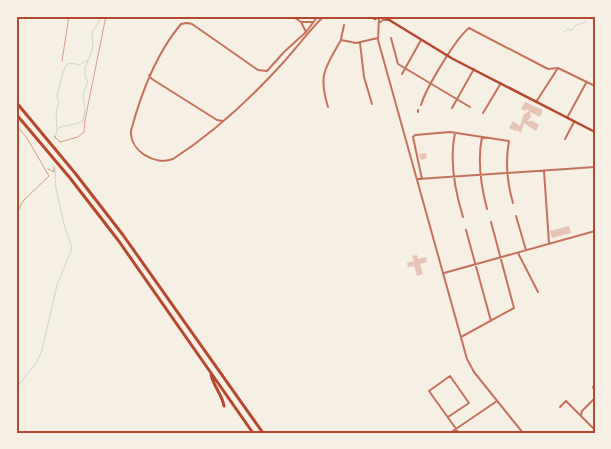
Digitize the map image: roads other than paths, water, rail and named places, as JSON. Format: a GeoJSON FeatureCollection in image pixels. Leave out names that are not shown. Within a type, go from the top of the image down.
{"type":"FeatureCollection","features":[{"type":"Feature","properties":{"kind":"highway"},"geometry":{"type":"LineString","coordinates":[[16,102],[123,235],[263,433]]}},
{"type":"Feature","properties":{"kind":"highway"},"geometry":{"type":"LineString","coordinates":[[16,114],[70,178],[118,240],[253,433]]}},
{"type":"Feature","properties":{"kind":"highway"},"geometry":{"type":"LineString","coordinates":[[210,371],[224,406]]}},
{"type":"Feature","properties":{"kind":"main road"},"geometry":{"type":"LineString","coordinates":[[372,17],[387,18],[448,56],[595,132]]}},
{"type":"Feature","properties":{"kind":"street"},"geometry":{"type":"LineString","coordinates":[[292,16],[302,22],[314,22]]}},
{"type":"Feature","properties":{"kind":"street"},"geometry":{"type":"LineString","coordinates":[[267,71],[306,32],[318,16]]}},
{"type":"Feature","properties":{"kind":"street"},"geometry":{"type":"LineString","coordinates":[[272,76],[267,71],[260,71],[201,29],[192,24],[184,23],[179,26],[171,38],[150,75],[131,131],[133,143],[142,153],[159,161],[172,160],[223,121],[272,76],[320,20],[329,16],[340,16]]}},
{"type":"Feature","properties":{"kind":"street"},"geometry":{"type":"LineString","coordinates":[[372,17],[378,24]]}},
{"type":"Feature","properties":{"kind":"street"},"geometry":{"type":"LineString","coordinates":[[379,17],[378,38],[467,359],[474,372],[523,433]]}},
{"type":"Feature","properties":{"kind":"street"},"geometry":{"type":"LineString","coordinates":[[378,24],[387,18]]}},
{"type":"Feature","properties":{"kind":"street"},"geometry":{"type":"LineString","coordinates":[[302,22],[306,32]]}},
{"type":"Feature","properties":{"kind":"street"},"geometry":{"type":"LineString","coordinates":[[328,108],[322,79],[341,40],[344,24]]}},
{"type":"Feature","properties":{"kind":"street"},"geometry":{"type":"LineString","coordinates":[[421,104],[424,94],[448,56],[469,28],[548,69],[558,68],[595,86]]}},
{"type":"Feature","properties":{"kind":"street"},"geometry":{"type":"LineString","coordinates":[[341,40],[352,43],[378,38]]}},
{"type":"Feature","properties":{"kind":"street"},"geometry":{"type":"LineString","coordinates":[[391,38],[398,64],[470,107]]}},
{"type":"Feature","properties":{"kind":"street"},"geometry":{"type":"LineString","coordinates":[[402,74],[421,40]]}},
{"type":"Feature","properties":{"kind":"street"},"geometry":{"type":"LineString","coordinates":[[360,42],[364,77],[372,104]]}},
{"type":"Feature","properties":{"kind":"street"},"geometry":{"type":"LineString","coordinates":[[275,62],[276,66],[281,66]]}},
{"type":"Feature","properties":{"kind":"street"},"geometry":{"type":"LineString","coordinates":[[536,102],[558,68]]}},
{"type":"Feature","properties":{"kind":"street"},"geometry":{"type":"LineString","coordinates":[[452,108],[474,69]]}},
{"type":"Feature","properties":{"kind":"street"},"geometry":{"type":"LineString","coordinates":[[150,75],[152,79],[217,120],[223,121]]}},
{"type":"Feature","properties":{"kind":"street"},"geometry":{"type":"LineString","coordinates":[[483,114],[501,83]]}},
{"type":"Feature","properties":{"kind":"street"},"geometry":{"type":"LineString","coordinates":[[567,118],[586,83]]}},
{"type":"Feature","properties":{"kind":"street"},"geometry":{"type":"LineString","coordinates":[[565,138],[574,122]]}},
{"type":"Feature","properties":{"kind":"street"},"geometry":{"type":"LineString","coordinates":[[455,132],[452,146],[455,193],[463,217]]}},
{"type":"Feature","properties":{"kind":"street"},"geometry":{"type":"LineString","coordinates":[[422,179],[414,135],[455,132],[509,141],[506,157],[513,203]]}},
{"type":"Feature","properties":{"kind":"street"},"geometry":{"type":"LineString","coordinates":[[482,136],[479,150],[482,191],[488,209]]}},
{"type":"Feature","properties":{"kind":"street"},"geometry":{"type":"LineString","coordinates":[[411,153],[417,153]]}},
{"type":"Feature","properties":{"kind":"street"},"geometry":{"type":"LineString","coordinates":[[418,180],[595,167]]}},
{"type":"Feature","properties":{"kind":"street"},"geometry":{"type":"LineString","coordinates":[[544,171],[549,244]]}},
{"type":"Feature","properties":{"kind":"street"},"geometry":{"type":"LineString","coordinates":[[516,216],[526,250]]}},
{"type":"Feature","properties":{"kind":"street"},"geometry":{"type":"LineString","coordinates":[[461,337],[514,308],[491,222]]}},
{"type":"Feature","properties":{"kind":"street"},"geometry":{"type":"LineString","coordinates":[[466,230],[491,321]]}},
{"type":"Feature","properties":{"kind":"street"},"geometry":{"type":"LineString","coordinates":[[444,273],[595,231]]}},
{"type":"Feature","properties":{"kind":"street"},"geometry":{"type":"LineString","coordinates":[[518,253],[538,292]]}},
{"type":"Feature","properties":{"kind":"street"},"geometry":{"type":"LineString","coordinates":[[448,417],[468,403],[450,376],[429,391],[458,433]]}},
{"type":"Feature","properties":{"kind":"street"},"geometry":{"type":"LineString","coordinates":[[595,385],[593,387],[595,392]]}},
{"type":"Feature","properties":{"kind":"street"},"geometry":{"type":"LineString","coordinates":[[581,415],[582,411],[595,398]]}},
{"type":"Feature","properties":{"kind":"street"},"geometry":{"type":"LineString","coordinates":[[450,433],[497,401]]}},
{"type":"Feature","properties":{"kind":"street"},"geometry":{"type":"LineString","coordinates":[[560,407],[566,401],[595,430]]}},
{"type":"Feature","properties":{"kind":"waterway"},"geometry":{"type":"LineString","coordinates":[[55,139],[57,129],[83,121],[85,110],[83,94],[88,82],[85,76],[85,68],[93,48],[92,33],[102,16]]}},
{"type":"Feature","properties":{"kind":"waterway"},"geometry":{"type":"LineString","coordinates":[[564,32],[568,29],[572,30],[576,25],[586,21]]}},
{"type":"Feature","properties":{"kind":"waterway"},"geometry":{"type":"LineString","coordinates":[[57,129],[56,111],[59,103],[57,96],[63,72],[67,64],[79,65],[88,60]]}},
{"type":"Feature","properties":{"kind":"waterway"},"geometry":{"type":"LineString","coordinates":[[16,388],[37,362],[42,350],[57,285],[72,248],[65,228],[56,189],[55,169]]}}]}
